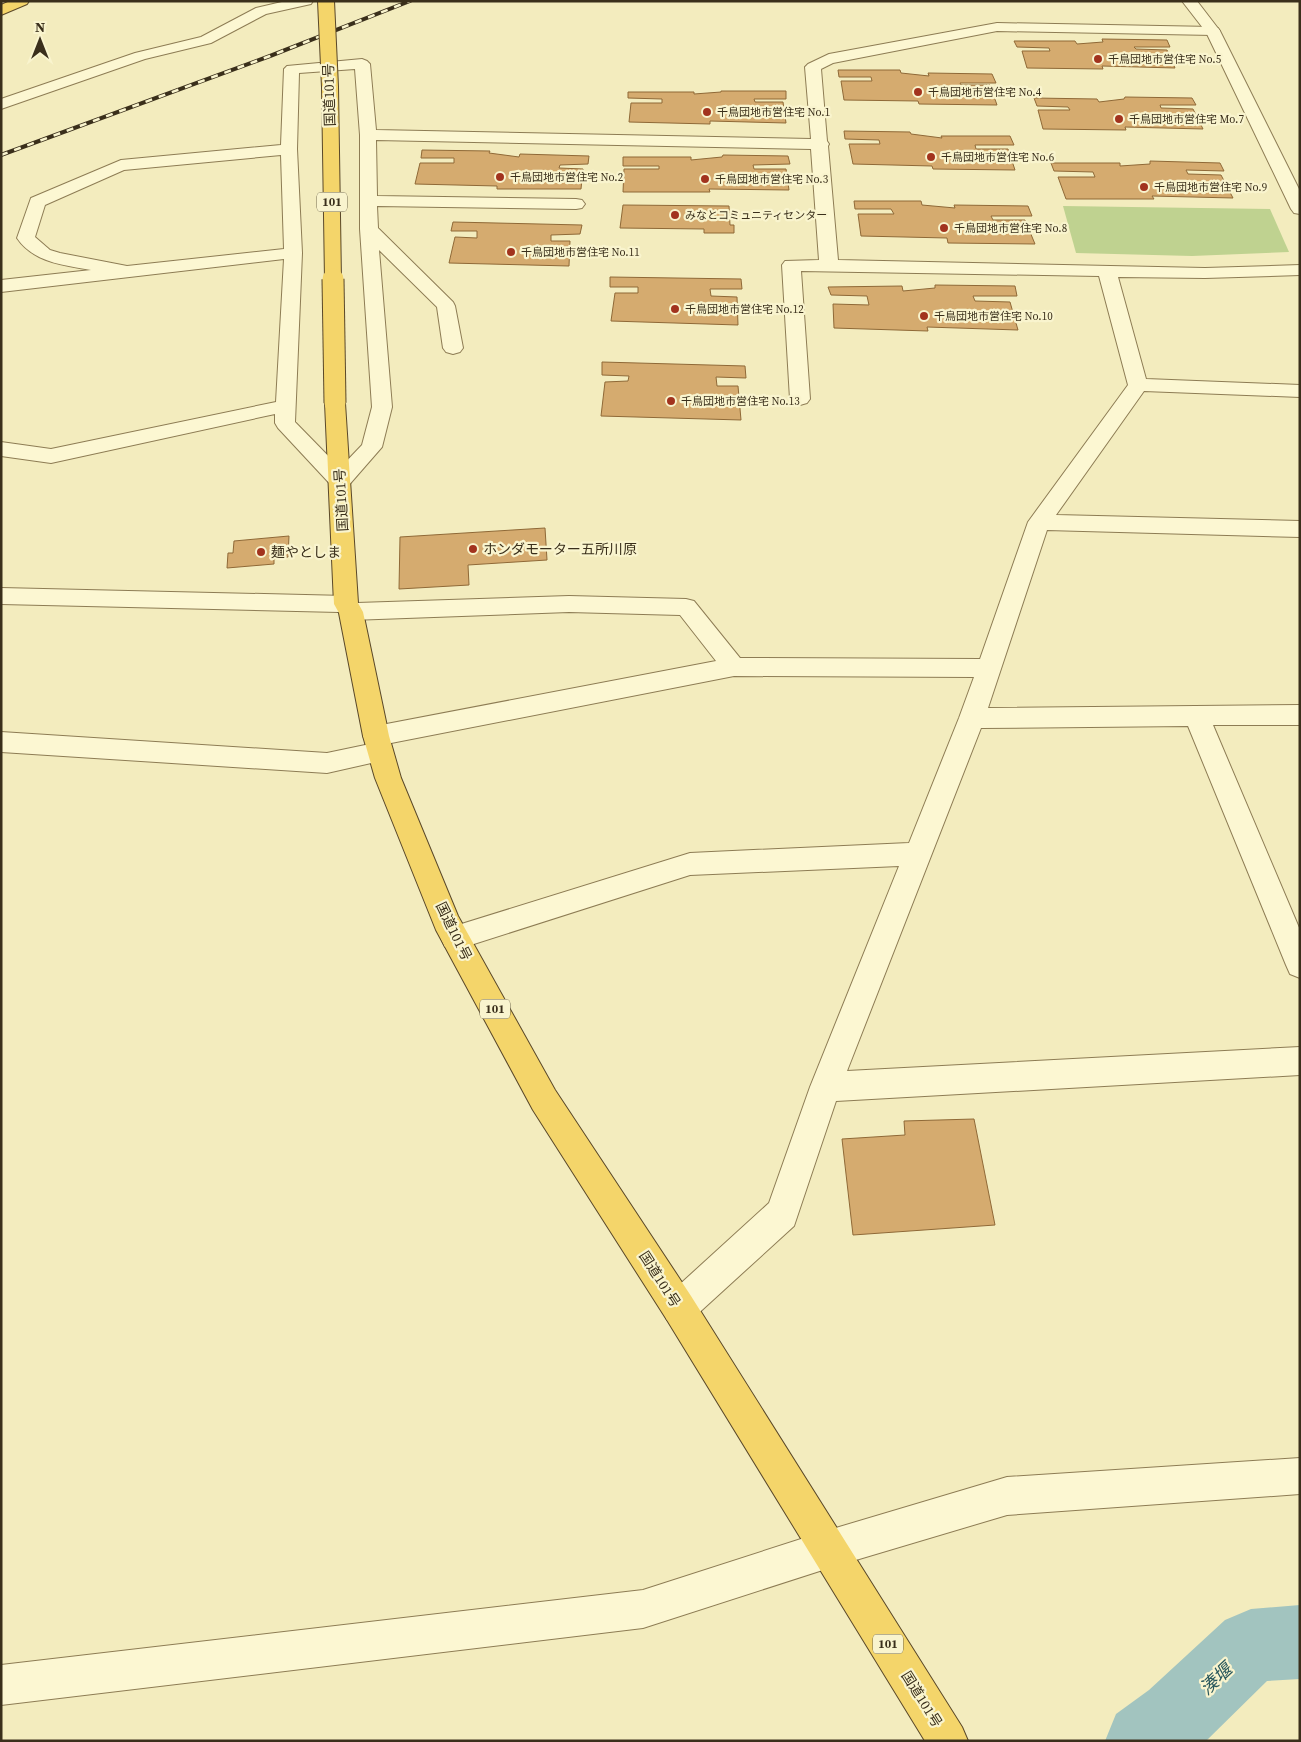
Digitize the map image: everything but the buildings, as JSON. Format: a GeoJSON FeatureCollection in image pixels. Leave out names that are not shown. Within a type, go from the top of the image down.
{"type":"FeatureCollection","features":[{"type":"Feature","properties":{"kind":"highway"},"geometry":{"type":"LineString","coordinates":[[1,11],[22,1]]}},
{"type":"Feature","properties":{"kind":"highway","name":"国道101号"},"geometry":{"type":"LineString","coordinates":[[326,1],[330,87],[335,403],[348,608],[378,744],[388,778],[446,921],[544,1100],[679,1308],[947,1740]]}},
{"type":"Feature","properties":{"kind":"street"},"geometry":{"type":"LineString","coordinates":[[1,104],[140,56],[206,40],[261,11],[289,2],[306,1]]}},
{"type":"Feature","properties":{"kind":"street"},"geometry":{"type":"LineString","coordinates":[[1188,1],[1212,31],[1300,209]]}},
{"type":"Feature","properties":{"kind":"street"},"geometry":{"type":"LineString","coordinates":[[829,266],[821,144],[813,67],[829,59],[997,27],[1212,31]]}},
{"type":"Feature","properties":{"kind":"street"},"geometry":{"type":"LineString","coordinates":[[362,64],[368,135],[369,229],[382,407],[372,447],[340,480],[285,423],[293,253],[290,149],[292,69],[362,64]]}},
{"type":"Feature","properties":{"kind":"street"},"geometry":{"type":"LineString","coordinates":[[368,135],[821,144]]}},
{"type":"Feature","properties":{"kind":"street"},"geometry":{"type":"LineString","coordinates":[[129,272],[44,254],[26,238],[38,202],[121,165],[290,149]]}},
{"type":"Feature","properties":{"kind":"street"},"geometry":{"type":"LineString","coordinates":[[369,201],[576,204]]}},
{"type":"Feature","properties":{"kind":"street"},"geometry":{"type":"LineString","coordinates":[[369,229],[446,306],[453,348]]}},
{"type":"Feature","properties":{"kind":"street"},"geometry":{"type":"LineString","coordinates":[[1,286],[293,253]]}},
{"type":"Feature","properties":{"kind":"street"},"geometry":{"type":"LineString","coordinates":[[800,399],[791,265],[1205,273],[1300,270]]}},
{"type":"Feature","properties":{"kind":"street"},"geometry":{"type":"LineString","coordinates":[[1107,271],[1138,385]]}},
{"type":"Feature","properties":{"kind":"street"},"geometry":{"type":"LineString","coordinates":[[1138,385],[1300,391]]}},
{"type":"Feature","properties":{"kind":"street"},"geometry":{"type":"LineString","coordinates":[[679,1308],[782,1214],[825,1087],[972,718],[1039,522],[1138,385]]}},
{"type":"Feature","properties":{"kind":"street"},"geometry":{"type":"LineString","coordinates":[[1,449],[51,456],[285,406]]}},
{"type":"Feature","properties":{"kind":"street"},"geometry":{"type":"LineString","coordinates":[[1039,522],[1300,530]]}},
{"type":"Feature","properties":{"kind":"street"},"geometry":{"type":"LineString","coordinates":[[1,596],[348,608],[569,604],[686,607],[734,667]]}},
{"type":"Feature","properties":{"kind":"street"},"geometry":{"type":"LineString","coordinates":[[1,742],[327,763],[378,744],[734,667],[990,668]]}},
{"type":"Feature","properties":{"kind":"street"},"geometry":{"type":"LineString","coordinates":[[972,718],[1300,715]]}},
{"type":"Feature","properties":{"kind":"street"},"geometry":{"type":"LineString","coordinates":[[1198,717],[1300,965]]}},
{"type":"Feature","properties":{"kind":"street"},"geometry":{"type":"LineString","coordinates":[[456,938],[690,864],[918,854]]}},
{"type":"Feature","properties":{"kind":"street"},"geometry":{"type":"LineString","coordinates":[[825,1087],[1300,1061]]}},
{"type":"Feature","properties":{"kind":"street"},"geometry":{"type":"LineString","coordinates":[[1,1685],[643,1609],[829,1549],[1006,1496],[1300,1476]]}},
{"type":"Feature","properties":{"kind":"green space"},"geometry":{"type":"Polygon","coordinates":[[[1063,206],[1270,209],[1289,252],[1192,256],[1076,253],[1063,206]]]}},
{"type":"Feature","properties":{"kind":"waterway","name":"湊堰"},"geometry":{"type":"LineString","coordinates":[[1143,1741],[1176,1717],[1251,1646],[1300,1642]]}},
{"type":"Feature","properties":{"kind":"railway"},"geometry":{"type":"LineString","coordinates":[[1,155],[270,56],[410,1]]}},
{"type":"Feature","properties":{"kind":"place","name":"千鳥団地市営住宅 No.5"},"geometry":{"type":"Point","coordinates":[1098,59]}},
{"type":"Feature","properties":{"kind":"place","name":"千鳥団地市営住宅 No.4"},"geometry":{"type":"Point","coordinates":[918,92]}},
{"type":"Feature","properties":{"kind":"place","name":"千鳥団地市営住宅 No.1"},"geometry":{"type":"Point","coordinates":[707,112]}},
{"type":"Feature","properties":{"kind":"place","name":"千鳥団地市営住宅 Mo.7"},"geometry":{"type":"Point","coordinates":[1119,119]}},
{"type":"Feature","properties":{"kind":"place","name":"千鳥団地市営住宅 No.6"},"geometry":{"type":"Point","coordinates":[931,157]}},
{"type":"Feature","properties":{"kind":"place","name":"千鳥団地市営住宅 No.2"},"geometry":{"type":"Point","coordinates":[500,177]}},
{"type":"Feature","properties":{"kind":"place","name":"千鳥団地市営住宅 No.3"},"geometry":{"type":"Point","coordinates":[705,179]}},
{"type":"Feature","properties":{"kind":"place","name":"千鳥団地市営住宅 No.9"},"geometry":{"type":"Point","coordinates":[1144,187]}},
{"type":"Feature","properties":{"kind":"place","name":"みなとコミュニティセンター"},"geometry":{"type":"Point","coordinates":[675,215]}},
{"type":"Feature","properties":{"kind":"place","name":"千鳥団地市営住宅 No.8"},"geometry":{"type":"Point","coordinates":[944,228]}},
{"type":"Feature","properties":{"kind":"place","name":"千鳥団地市営住宅 No.11"},"geometry":{"type":"Point","coordinates":[511,252]}},
{"type":"Feature","properties":{"kind":"place","name":"千鳥団地市営住宅 No.12"},"geometry":{"type":"Point","coordinates":[675,309]}},
{"type":"Feature","properties":{"kind":"place","name":"千鳥団地市営住宅 No.10"},"geometry":{"type":"Point","coordinates":[924,316]}},
{"type":"Feature","properties":{"kind":"place","name":"千鳥団地市営住宅 No.13"},"geometry":{"type":"Point","coordinates":[671,401]}},
{"type":"Feature","properties":{"kind":"place","name":"ホンダモーター五所川原"},"geometry":{"type":"Point","coordinates":[473,549]}},
{"type":"Feature","properties":{"kind":"place","name":"麺やとしま"},"geometry":{"type":"Point","coordinates":[261,552]}}]}
